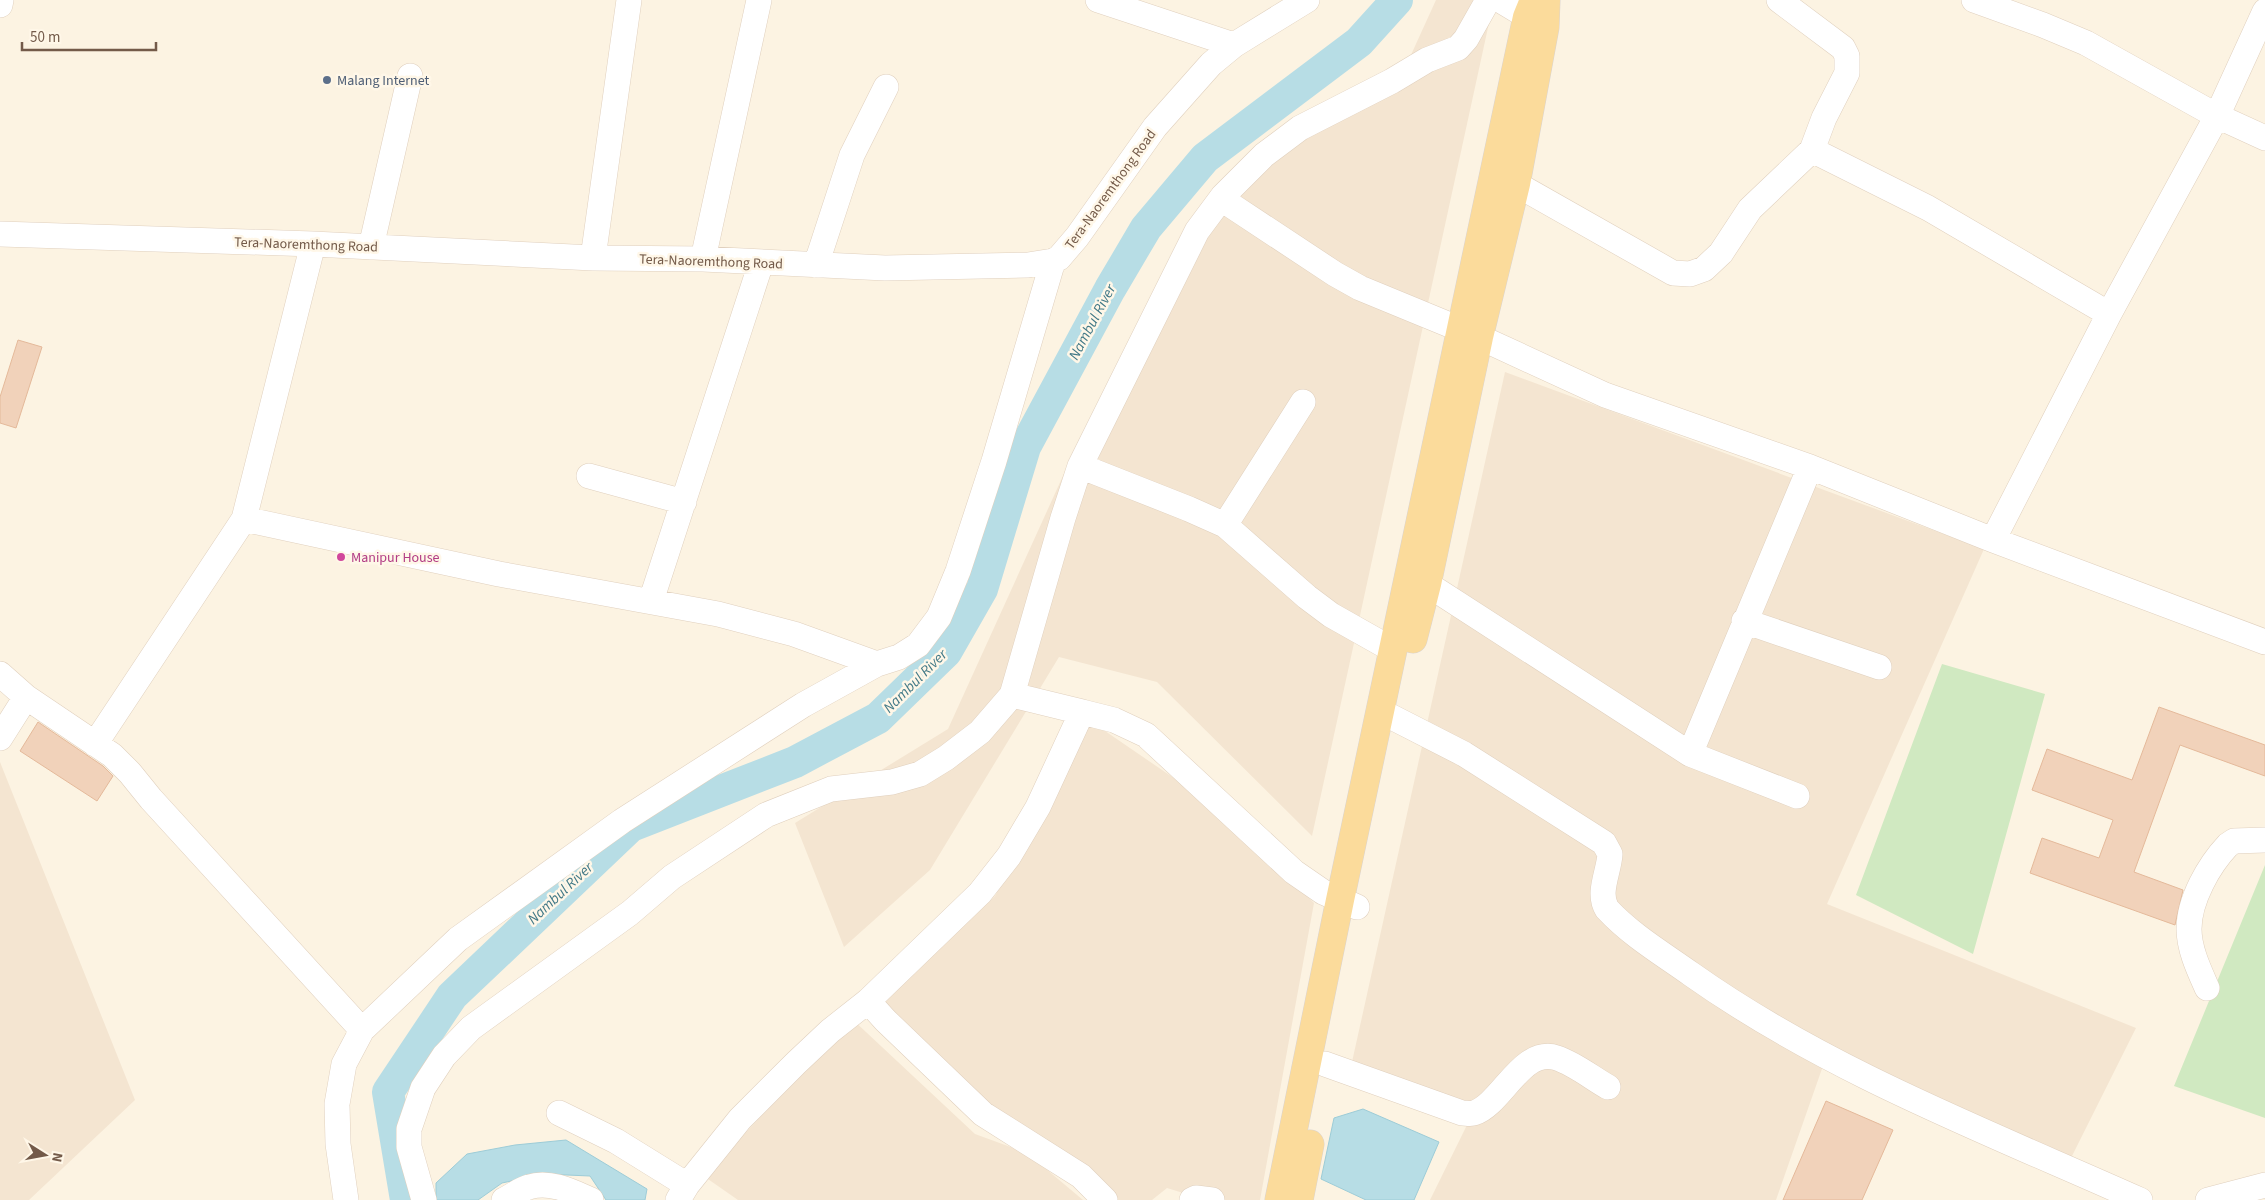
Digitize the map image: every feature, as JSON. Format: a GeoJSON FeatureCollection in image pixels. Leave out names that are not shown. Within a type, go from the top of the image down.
{"type":"FeatureCollection","features":[{"type":"Feature","properties":{"kind":"main road"},"geometry":{"type":"LineString","coordinates":[[1280,1200],[1349,903],[1388,716],[1409,655],[1428,584],[1470,334],[1516,184],[1538,11]]}},
{"type":"Feature","properties":{"kind":"main road"},"geometry":{"type":"LineString","coordinates":[[1388,716],[1393,650],[1470,334],[1538,11]]}},
{"type":"Feature","properties":{"kind":"main road"},"geometry":{"type":"LineString","coordinates":[[1299,1200],[1325,1064],[1349,903]]}},
{"type":"Feature","properties":{"kind":"street"},"geometry":{"type":"LineString","coordinates":[[0,5],[1,0]]}},
{"type":"Feature","properties":{"kind":"street"},"geometry":{"type":"LineString","coordinates":[[593,258],[629,0]]}},
{"type":"Feature","properties":{"kind":"street"},"geometry":{"type":"LineString","coordinates":[[703,259],[759,0]]}},
{"type":"Feature","properties":{"kind":"street"},"geometry":{"type":"LineString","coordinates":[[1098,0],[1234,45]]}},
{"type":"Feature","properties":{"kind":"street","name":"Tera-Naoremthong Road"},"geometry":{"type":"LineString","coordinates":[[0,234],[313,244],[593,258],[703,259],[816,265],[914,267],[1028,265],[1053,261],[1059,258],[1077,237],[1155,127],[1211,64],[1234,45],[1307,0]]}},
{"type":"Feature","properties":{"kind":"street"},"geometry":{"type":"LineString","coordinates":[[424,1200],[410,1147],[409,1129],[423,1088],[444,1056],[471,1028],[630,913],[672,877],[766,815],[831,789],[892,782],[920,774],[946,758],[980,732],[1012,695],[1057,536],[1080,466],[1197,231],[1223,196],[1264,155],[1300,128],[1392,81],[1427,60],[1458,48],[1466,39],[1488,0]]}},
{"type":"Feature","properties":{"kind":"street"},"geometry":{"type":"LineString","coordinates":[[1500,0],[1538,11]]}},
{"type":"Feature","properties":{"kind":"street"},"geometry":{"type":"LineString","coordinates":[[1516,184],[1673,273],[1690,274],[1704,269],[1721,253],[1750,209],[1812,150],[1824,118],[1848,73],[1847,56],[1842,48],[1779,0]]}},
{"type":"Feature","properties":{"kind":"street"},"geometry":{"type":"LineString","coordinates":[[1974,0],[2086,43],[2217,116],[2265,138]]}},
{"type":"Feature","properties":{"kind":"street"},"geometry":{"type":"LineString","coordinates":[[1993,540],[2109,314],[2217,116],[2265,11]]}},
{"type":"Feature","properties":{"kind":"street"},"geometry":{"type":"LineString","coordinates":[[371,247],[410,76]]}},
{"type":"Feature","properties":{"kind":"street"},"geometry":{"type":"LineString","coordinates":[[816,265],[852,155],[886,87]]}},
{"type":"Feature","properties":{"kind":"street"},"geometry":{"type":"LineString","coordinates":[[1812,150],[1928,208],[2109,314]]}},
{"type":"Feature","properties":{"kind":"street"},"geometry":{"type":"LineString","coordinates":[[1223,196],[1229,204],[1335,274],[1389,302],[1470,334],[1605,395],[1810,467],[1993,540],[2265,642]]}},
{"type":"Feature","properties":{"kind":"street"},"geometry":{"type":"LineString","coordinates":[[96,744],[244,519],[313,244]]}},
{"type":"Feature","properties":{"kind":"street"},"geometry":{"type":"LineString","coordinates":[[346,1200],[338,1144],[337,1104],[344,1064],[362,1030],[458,939],[622,821],[803,705],[877,664],[899,657],[918,645],[939,617],[958,571],[994,461],[1053,261]]}},
{"type":"Feature","properties":{"kind":"street"},"geometry":{"type":"LineString","coordinates":[[651,601],[761,262]]}},
{"type":"Feature","properties":{"kind":"street"},"geometry":{"type":"LineString","coordinates":[[1225,526],[1303,402]]}},
{"type":"Feature","properties":{"kind":"street"},"geometry":{"type":"LineString","coordinates":[[1080,466],[1147,491],[1225,526],[1331,615],[1393,650]]}},
{"type":"Feature","properties":{"kind":"street"},"geometry":{"type":"LineString","coordinates":[[1690,754],[1744,620],[1810,467]]}},
{"type":"Feature","properties":{"kind":"street"},"geometry":{"type":"LineString","coordinates":[[589,476],[684,502]]}},
{"type":"Feature","properties":{"kind":"street"},"geometry":{"type":"LineString","coordinates":[[244,519],[499,574],[718,614],[794,634],[877,664]]}},
{"type":"Feature","properties":{"kind":"street"},"geometry":{"type":"LineString","coordinates":[[1428,584],[1690,754],[1797,796]]}},
{"type":"Feature","properties":{"kind":"street"},"geometry":{"type":"LineString","coordinates":[[1744,620],[1878,667]]}},
{"type":"Feature","properties":{"kind":"street"},"geometry":{"type":"LineString","coordinates":[[0,674],[26,697],[112,755],[362,1030]]}},
{"type":"Feature","properties":{"kind":"street"},"geometry":{"type":"LineString","coordinates":[[1012,695],[1114,720],[1146,735],[1294,872],[1323,892],[1349,903]]}},
{"type":"Feature","properties":{"kind":"street"},"geometry":{"type":"LineString","coordinates":[[0,738],[26,697]]}},
{"type":"Feature","properties":{"kind":"street"},"geometry":{"type":"LineString","coordinates":[[559,1113],[616,1141],[683,1192],[740,1119],[830,1031],[868,1001],[980,893],[1009,856],[1038,807],[1082,712]]}},
{"type":"Feature","properties":{"kind":"street"},"geometry":{"type":"LineString","coordinates":[[1388,716],[1464,754],[1604,843],[1610,854],[1602,895],[1603,903],[1607,910],[1652,947],[1733,1004],[1869,1079],[2140,1200]]}},
{"type":"Feature","properties":{"kind":"street"},"geometry":{"type":"LineString","coordinates":[[2207,988],[2196,964],[2189,928],[2191,913],[2200,889],[2228,845],[2234,841],[2265,840]]}},
{"type":"Feature","properties":{"kind":"street"},"geometry":{"type":"LineString","coordinates":[[868,1001],[897,1032],[983,1114],[1081,1176],[1105,1200]]}},
{"type":"Feature","properties":{"kind":"street"},"geometry":{"type":"LineString","coordinates":[[1325,1064],[1462,1113],[1474,1114],[1486,1105],[1526,1065],[1543,1057],[1564,1061],[1608,1087]]}},
{"type":"Feature","properties":{"kind":"street"},"geometry":{"type":"LineString","coordinates":[[504,1200],[529,1186],[542,1185],[558,1187],[591,1200]]}},
{"type":"Feature","properties":{"kind":"street"},"geometry":{"type":"LineString","coordinates":[[2208,1200],[2265,1186]]}},
{"type":"Feature","properties":{"kind":"street"},"geometry":{"type":"LineString","coordinates":[[1192,1200],[1196,1198],[1212,1200]]}},
{"type":"Feature","properties":{"kind":"shaded area"},"geometry":{"type":"Polygon","coordinates":[[[1436,0],[1494,0],[1312,836],[1157,682],[1059,657],[930,870],[844,947],[795,823],[948,729],[1082,434],[1229,179],[1405,68],[1436,0]]]}},
{"type":"Feature","properties":{"kind":"shaded area"},"geometry":{"type":"Polygon","coordinates":[[[1505,372],[1984,549],[1827,904],[2136,1028],[2066,1168],[1824,1063],[1776,1200],[1430,1200],[1467,1125],[1352,1062],[1505,372]]]}},
{"type":"Feature","properties":{"kind":"shaded area"},"geometry":{"type":"Polygon","coordinates":[[[1089,720],[1219,809],[1314,903],[1260,1200],[1206,1200],[1167,1188],[1152,1200],[1111,1200],[1000,1124],[882,1003],[995,896],[1089,720]]]}},
{"type":"Feature","properties":{"kind":"shaded area"},"geometry":{"type":"Polygon","coordinates":[[[0,762],[135,1100],[29,1200],[0,1200],[0,762]]]}},
{"type":"Feature","properties":{"kind":"shaded area"},"geometry":{"type":"Polygon","coordinates":[[[851,1018],[975,1134],[1027,1153],[1083,1200],[738,1200],[705,1177],[851,1018]]]}},
{"type":"Feature","properties":{"kind":"green space"},"geometry":{"type":"Polygon","coordinates":[[[1942,664],[2045,694],[1973,954],[1856,895],[1942,664]]]}},
{"type":"Feature","properties":{"kind":"green space"},"geometry":{"type":"Polygon","coordinates":[[[2265,865],[2265,1118],[2174,1086],[2265,865]]]}},
{"type":"Feature","properties":{"kind":"water"},"geometry":{"type":"Polygon","coordinates":[[[1363,1109],[1439,1142],[1414,1200],[1366,1200],[1321,1179],[1334,1118],[1363,1109]]]}},
{"type":"Feature","properties":{"kind":"water"},"geometry":{"type":"Polygon","coordinates":[[[566,1140],[647,1189],[645,1200],[606,1200],[590,1176],[544,1174],[502,1183],[478,1200],[436,1200],[436,1183],[467,1154],[515,1145],[566,1140]]]}},
{"type":"Feature","properties":{"kind":"building"},"geometry":{"type":"Polygon","coordinates":[[[18,340],[42,347],[16,428],[0,423],[0,397],[18,340]]]}},
{"type":"Feature","properties":{"kind":"building"},"geometry":{"type":"Polygon","coordinates":[[[2159,707],[2265,745],[2265,776],[2180,745],[2134,872],[2183,890],[2175,925],[2030,873],[2042,838],[2099,858],[2113,820],[2032,790],[2047,749],[2132,780],[2159,707]]]}},
{"type":"Feature","properties":{"kind":"building"},"geometry":{"type":"Polygon","coordinates":[[[38,722],[103,766],[113,776],[97,801],[20,751],[38,722]]]}},
{"type":"Feature","properties":{"kind":"building"},"geometry":{"type":"Polygon","coordinates":[[[1826,1101],[1893,1130],[1862,1200],[1783,1200],[1826,1101]]]}},
{"type":"Feature","properties":{"kind":"waterway","name":"Nambul River"},"geometry":{"type":"LineString","coordinates":[[406,1200],[388,1092],[452,996],[631,826],[795,762],[878,718],[946,652],[982,589],[1025,447],[1110,289],[1146,228],[1205,158],[1359,42],[1397,0]]}},
{"type":"Feature","properties":{"kind":"place","name":"Malang Internet"},"geometry":{"type":"Point","coordinates":[327,80]}},
{"type":"Feature","properties":{"kind":"place","name":"Manipur House"},"geometry":{"type":"Point","coordinates":[341,557]}}]}
